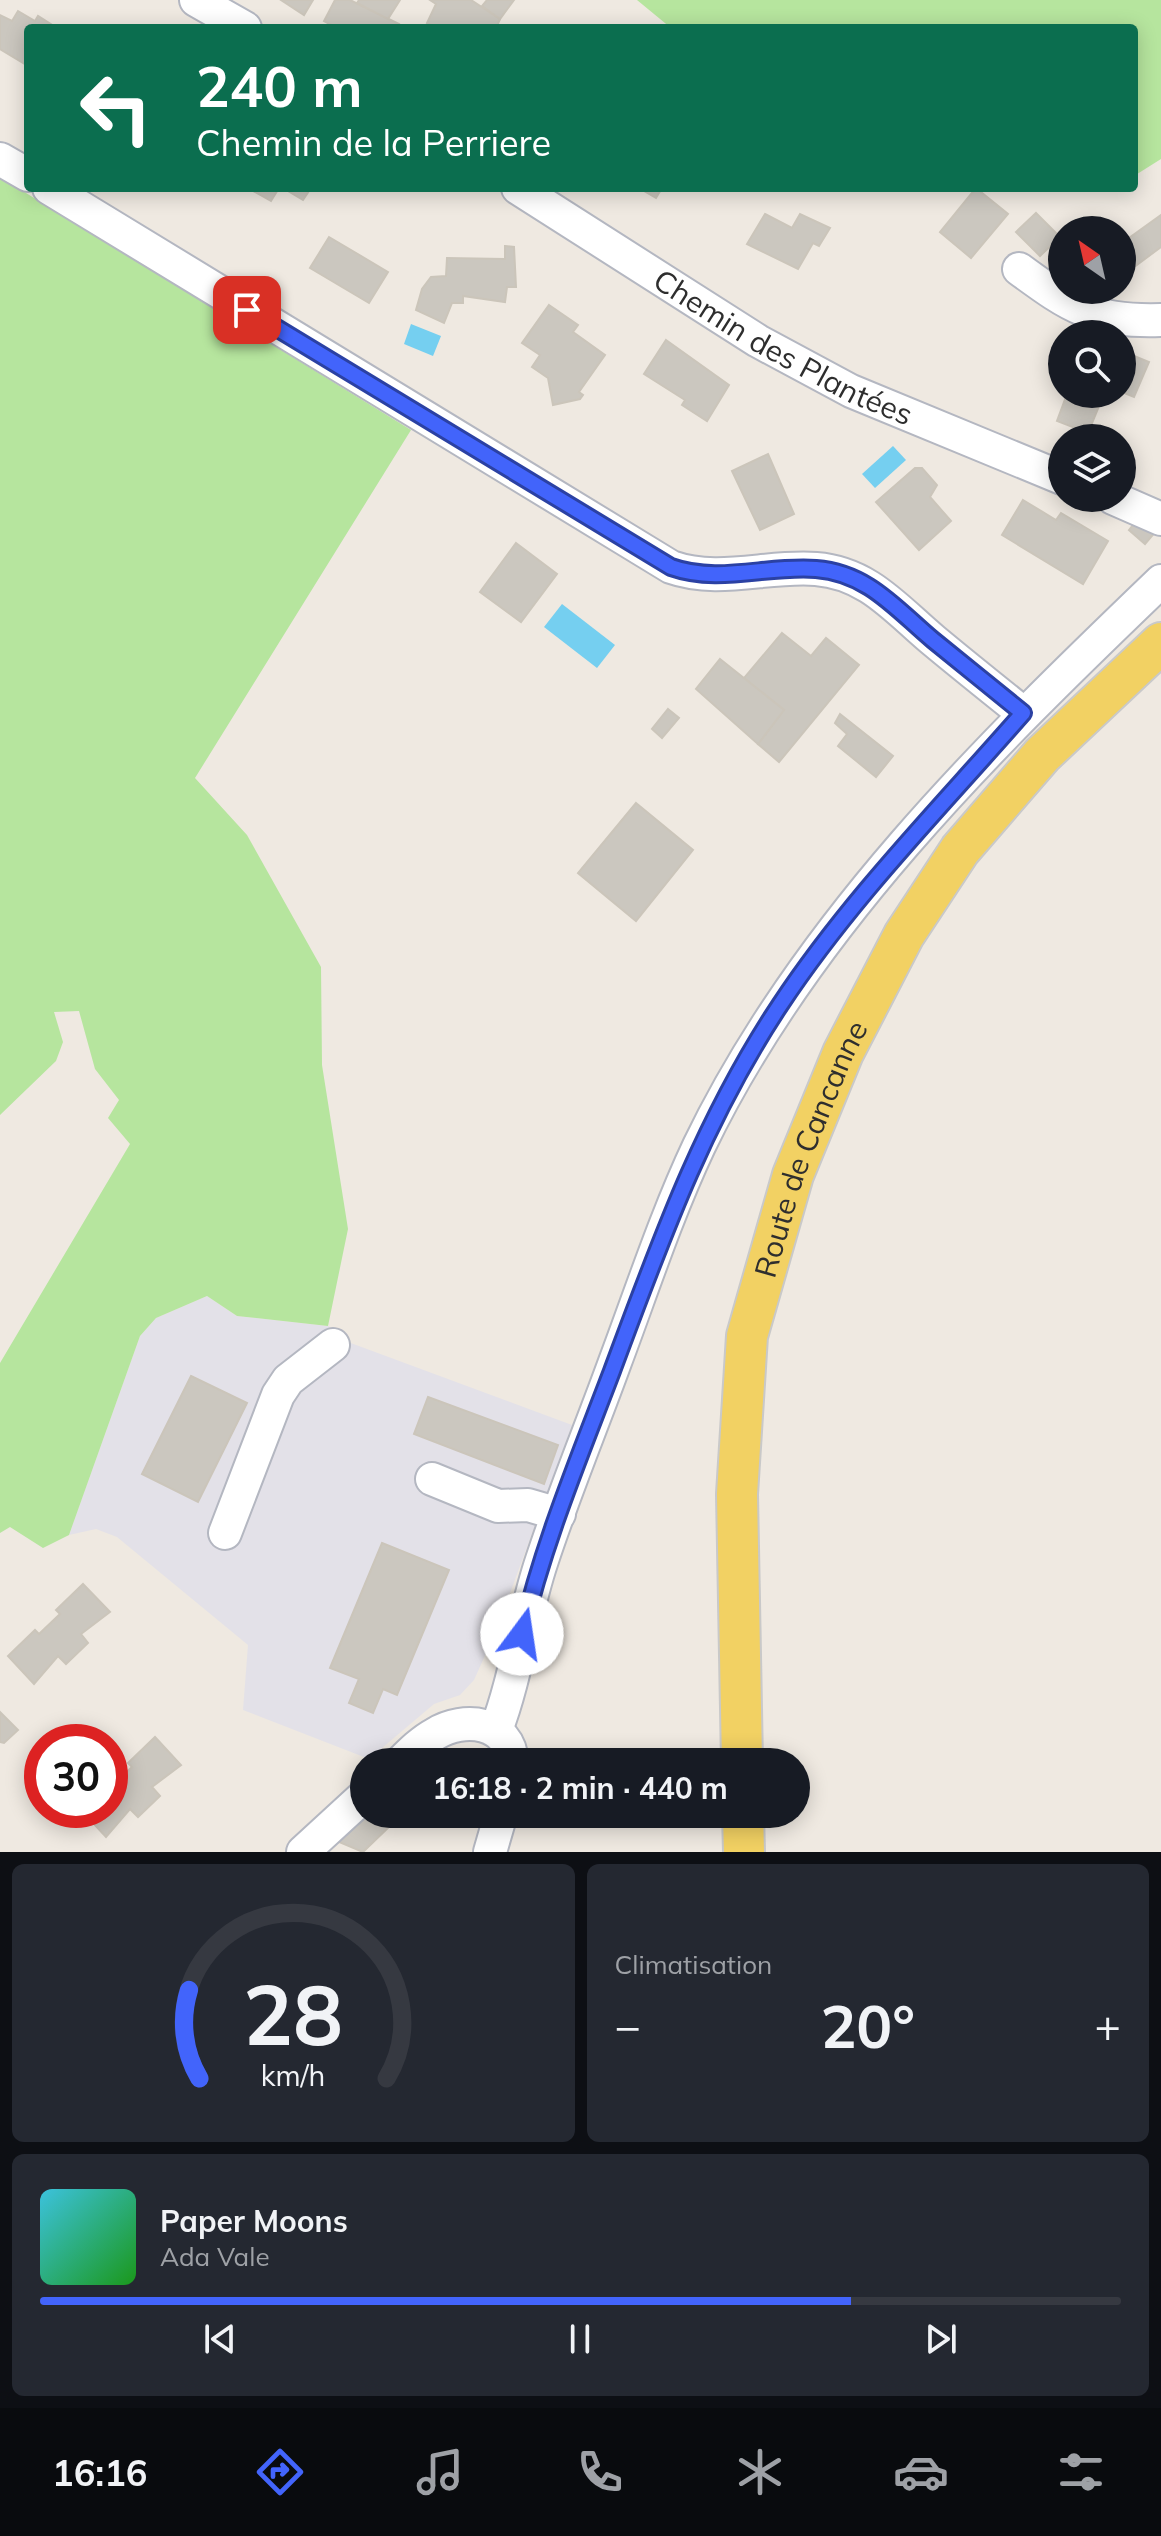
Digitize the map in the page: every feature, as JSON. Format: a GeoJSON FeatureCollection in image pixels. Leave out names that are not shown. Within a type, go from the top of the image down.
{"type":"FeatureCollection","features":[{"type":"Feature","properties":{"kind":"main road","name":"Route de Cancanne"},"geometry":{"type":"LineString","coordinates":[[742,1748],[737,1494],[747,1336],[793,1175],[843,1053],[904,935],[960,850],[1042,755],[1161,643]]}},
{"type":"Feature","properties":{"kind":"main road"},"geometry":{"type":"LineString","coordinates":[[743,1828],[744,1852]]}},
{"type":"Feature","properties":{"kind":"street"},"geometry":{"type":"LineString","coordinates":[[196,0],[238,24]]}},
{"type":"Feature","properties":{"kind":"street"},"geometry":{"type":"LineString","coordinates":[[0,159],[24,173]]}},
{"type":"Feature","properties":{"kind":"street"},"geometry":{"type":"LineString","coordinates":[[56,192],[671,567],[721,575],[817,569],[867,584],[892,600],[930,637],[1023,713]]}},
{"type":"Feature","properties":{"kind":"street","name":"Chemin des Plantées"},"geometry":{"type":"LineString","coordinates":[[524,192],[758,341],[851,391],[1048,472]]}},
{"type":"Feature","properties":{"kind":"street"},"geometry":{"type":"LineString","coordinates":[[1019,269],[1068,305],[1090,314],[1130,321],[1161,320]]}},
{"type":"Feature","properties":{"kind":"street"},"geometry":{"type":"LineString","coordinates":[[1136,508],[1161,519]]}},
{"type":"Feature","properties":{"kind":"street"},"geometry":{"type":"LineString","coordinates":[[496,1730],[541,1561],[661,1237],[697,1150],[743,1062],[782,1002],[871,885],[1023,713],[1161,581]]}},
{"type":"Feature","properties":{"kind":"street"},"geometry":{"type":"LineString","coordinates":[[225,1533],[278,1395],[288,1380],[333,1345]]}},
{"type":"Feature","properties":{"kind":"street"},"geometry":{"type":"LineString","coordinates":[[432,1479],[498,1506],[528,1505],[559,1514]]}},
{"type":"Feature","properties":{"kind":"street"},"geometry":{"type":"LineString","coordinates":[[418,1748],[433,1735],[453,1726],[475,1723],[496,1730],[510,1748]]}},
{"type":"Feature","properties":{"kind":"street"},"geometry":{"type":"LineString","coordinates":[[303,1852],[350,1809]]}},
{"type":"Feature","properties":{"kind":"street"},"geometry":{"type":"LineString","coordinates":[[490,1852],[497,1828]]}},
{"type":"Feature","properties":{"kind":"shaded area"},"geometry":{"type":"Polygon","coordinates":[[[207,1296],[237,1316],[328,1326],[348,1342],[572,1425],[496,1631],[474,1680],[460,1695],[434,1704],[382,1748],[350,1748],[350,1752],[243,1710],[248,1645],[117,1537],[96,1529],[69,1535],[140,1336],[156,1318],[207,1296]]]}},
{"type":"Feature","properties":{"kind":"green space"},"geometry":{"type":"Polygon","coordinates":[[[637,0],[1161,0],[1161,159],[1138,173],[1138,24],[666,24],[637,0]]]}},
{"type":"Feature","properties":{"kind":"green space"},"geometry":{"type":"Polygon","coordinates":[[[0,177],[411,430],[195,778],[247,835],[321,967],[322,1065],[348,1229],[328,1326],[237,1316],[207,1296],[156,1318],[140,1336],[69,1535],[43,1548],[10,1527],[0,1533],[0,1363],[130,1144],[108,1118],[119,1100],[95,1069],[79,1011],[54,1012],[63,1042],[56,1061],[0,1115],[0,177]]]}},
{"type":"Feature","properties":{"kind":"water"},"geometry":{"type":"Polygon","coordinates":[[[411,324],[441,336],[433,356],[404,344],[411,324]]]}},
{"type":"Feature","properties":{"kind":"water"},"geometry":{"type":"Polygon","coordinates":[[[893,446],[906,460],[875,488],[862,474],[893,446]]]}},
{"type":"Feature","properties":{"kind":"water"},"geometry":{"type":"Polygon","coordinates":[[[562,604],[615,645],[597,668],[544,627],[562,604]]]}},
{"type":"Feature","properties":{"kind":"building"},"geometry":{"type":"Polygon","coordinates":[[[281,0],[313,0],[304,15],[281,0]]]}},
{"type":"Feature","properties":{"kind":"building"},"geometry":{"type":"Polygon","coordinates":[[[335,0],[350,0],[399,24],[330,24],[324,21],[335,0]]]}},
{"type":"Feature","properties":{"kind":"building"},"geometry":{"type":"Polygon","coordinates":[[[359,0],[400,0],[388,19],[357,3],[359,0]]]}},
{"type":"Feature","properties":{"kind":"building"},"geometry":{"type":"Polygon","coordinates":[[[430,0],[471,0],[500,19],[498,24],[429,24],[436,4],[430,0]]]}},
{"type":"Feature","properties":{"kind":"building"},"geometry":{"type":"Polygon","coordinates":[[[487,0],[514,0],[500,19],[482,6],[487,0]]]}},
{"type":"Feature","properties":{"kind":"building"},"geometry":{"type":"Polygon","coordinates":[[[18,11],[35,21],[38,16],[51,24],[24,24],[24,64],[0,49],[0,15],[12,21],[18,11]]]}},
{"type":"Feature","properties":{"kind":"building"},"geometry":{"type":"Polygon","coordinates":[[[255,192],[277,192],[271,201],[255,192]]]}},
{"type":"Feature","properties":{"kind":"building"},"geometry":{"type":"Polygon","coordinates":[[[290,192],[308,192],[303,200],[290,192]]]}},
{"type":"Feature","properties":{"kind":"building"},"geometry":{"type":"Polygon","coordinates":[[[646,192],[660,192],[656,198],[646,192]]]}},
{"type":"Feature","properties":{"kind":"building"},"geometry":{"type":"Polygon","coordinates":[[[973,192],[981,192],[1008,214],[971,258],[940,232],[973,192]]]}},
{"type":"Feature","properties":{"kind":"building"},"geometry":{"type":"Polygon","coordinates":[[[1036,213],[1048,225],[1048,248],[1040,256],[1016,232],[1036,213]]]}},
{"type":"Feature","properties":{"kind":"building"},"geometry":{"type":"Polygon","coordinates":[[[765,214],[792,228],[800,214],[830,228],[819,246],[813,243],[798,269],[747,244],[765,214]]]}},
{"type":"Feature","properties":{"kind":"building"},"geometry":{"type":"Polygon","coordinates":[[[1161,215],[1161,247],[1136,266],[1136,233],[1161,215]]]}},
{"type":"Feature","properties":{"kind":"building"},"geometry":{"type":"Polygon","coordinates":[[[329,237],[388,272],[369,303],[310,268],[329,237]]]}},
{"type":"Feature","properties":{"kind":"building"},"geometry":{"type":"Polygon","coordinates":[[[505,246],[514,247],[516,287],[507,287],[505,302],[463,296],[463,303],[452,303],[444,323],[416,310],[422,289],[431,277],[446,276],[447,258],[505,259],[505,246]]]}},
{"type":"Feature","properties":{"kind":"building"},"geometry":{"type":"Polygon","coordinates":[[[549,305],[578,325],[573,332],[605,355],[579,392],[583,395],[580,399],[553,405],[548,378],[532,367],[540,355],[522,343],[549,305]]]}},
{"type":"Feature","properties":{"kind":"building"},"geometry":{"type":"Polygon","coordinates":[[[666,340],[729,385],[707,421],[682,405],[685,400],[644,374],[666,340]]]}},
{"type":"Feature","properties":{"kind":"building"},"geometry":{"type":"Polygon","coordinates":[[[1136,357],[1149,362],[1136,392],[1136,357]]]}},
{"type":"Feature","properties":{"kind":"building"},"geometry":{"type":"Polygon","coordinates":[[[1062,408],[1098,408],[1092,424],[1057,421],[1062,408]]]}},
{"type":"Feature","properties":{"kind":"building"},"geometry":{"type":"Polygon","coordinates":[[[768,454],[794,514],[760,530],[732,471],[768,454]]]}},
{"type":"Feature","properties":{"kind":"building"},"geometry":{"type":"Polygon","coordinates":[[[915,468],[922,468],[937,485],[930,497],[951,521],[919,550],[876,502],[915,468]]]}},
{"type":"Feature","properties":{"kind":"building"},"geometry":{"type":"Polygon","coordinates":[[[1023,500],[1056,520],[1061,513],[1108,541],[1083,584],[1002,535],[1023,500]]]}},
{"type":"Feature","properties":{"kind":"building"},"geometry":{"type":"Polygon","coordinates":[[[1140,516],[1156,531],[1145,544],[1129,530],[1140,516]]]}},
{"type":"Feature","properties":{"kind":"building"},"geometry":{"type":"Polygon","coordinates":[[[516,543],[557,574],[521,622],[480,592],[516,543]]]}},
{"type":"Feature","properties":{"kind":"building"},"geometry":{"type":"Polygon","coordinates":[[[782,633],[811,656],[826,638],[859,665],[779,762],[758,744],[784,710],[744,678],[782,633]]]}},
{"type":"Feature","properties":{"kind":"building"},"geometry":{"type":"Polygon","coordinates":[[[720,659],[784,710],[758,744],[696,689],[720,659]]]}},
{"type":"Feature","properties":{"kind":"building"},"geometry":{"type":"Polygon","coordinates":[[[668,709],[679,718],[662,738],[652,729],[668,709]]]}},
{"type":"Feature","properties":{"kind":"building"},"geometry":{"type":"Polygon","coordinates":[[[840,714],[893,756],[876,777],[838,746],[847,734],[835,723],[840,714]]]}},
{"type":"Feature","properties":{"kind":"building"},"geometry":{"type":"Polygon","coordinates":[[[636,803],[693,850],[636,921],[578,873],[636,803]]]}},
{"type":"Feature","properties":{"kind":"building"},"geometry":{"type":"Polygon","coordinates":[[[191,1376],[247,1403],[198,1502],[142,1474],[191,1376]]]}},
{"type":"Feature","properties":{"kind":"building"},"geometry":{"type":"Polygon","coordinates":[[[428,1397],[558,1445],[544,1484],[414,1434],[428,1397]]]}},
{"type":"Feature","properties":{"kind":"building"},"geometry":{"type":"Polygon","coordinates":[[[382,1543],[449,1570],[397,1695],[383,1689],[373,1713],[349,1703],[359,1679],[330,1668],[382,1543]]]}},
{"type":"Feature","properties":{"kind":"building"},"geometry":{"type":"Polygon","coordinates":[[[83,1584],[110,1612],[81,1634],[88,1643],[66,1664],[58,1656],[34,1684],[8,1656],[35,1630],[39,1634],[60,1614],[56,1610],[83,1584]]]}},
{"type":"Feature","properties":{"kind":"building"},"geometry":{"type":"Polygon","coordinates":[[[0,1712],[18,1730],[4,1743],[0,1742],[0,1712]]]}},
{"type":"Feature","properties":{"kind":"building"},"geometry":{"type":"Polygon","coordinates":[[[155,1737],[181,1765],[152,1787],[160,1796],[138,1817],[130,1809],[128,1811],[128,1771],[132,1767],[128,1763],[155,1737]]]}},
{"type":"Feature","properties":{"kind":"building"},"geometry":{"type":"Polygon","coordinates":[[[98,1828],[114,1828],[106,1837],[98,1828]]]}},
{"type":"Feature","properties":{"kind":"building"},"geometry":{"type":"Polygon","coordinates":[[[353,1828],[388,1828],[363,1852],[339,1842],[353,1828]]]}},
{"type":"Feature","properties":{"kind":"route"},"geometry":{"type":"LineString","coordinates":[[247,310],[671,567],[685,572],[721,575],[817,569],[844,574],[867,584],[892,600],[930,637],[1023,713],[871,885],[828,939],[782,1002],[722,1099],[661,1237],[541,1561],[522,1634]]}}]}
